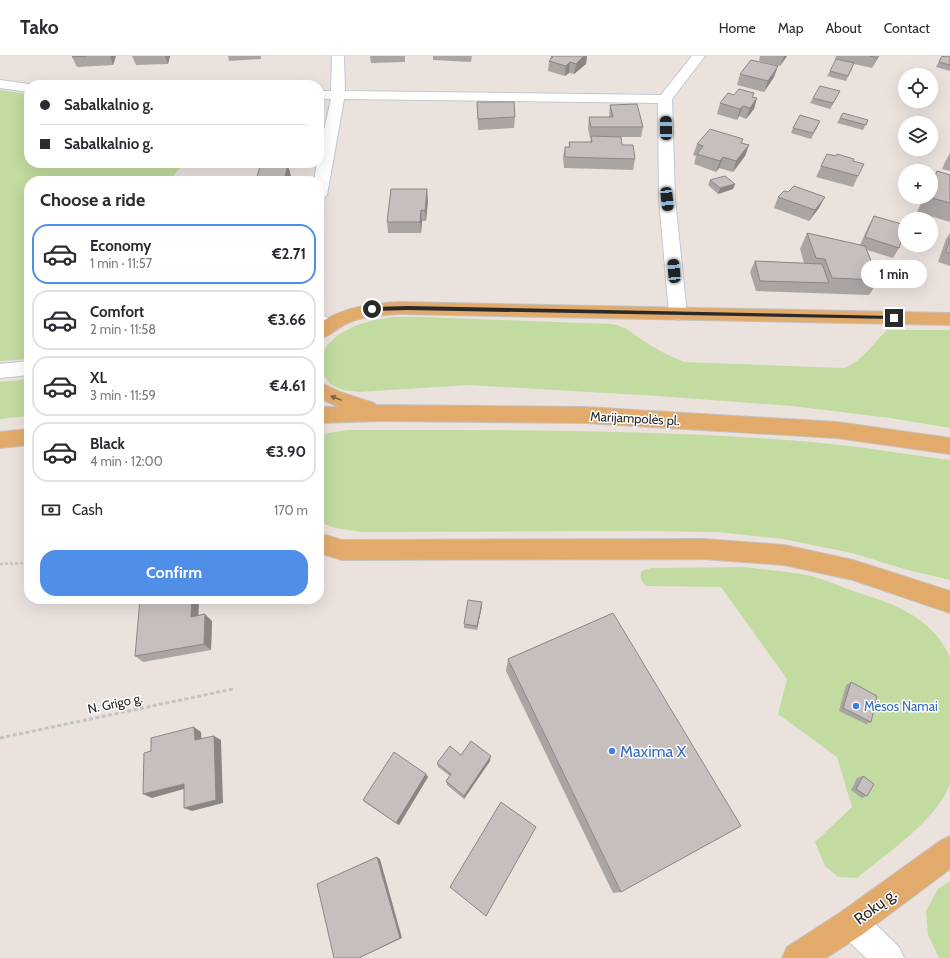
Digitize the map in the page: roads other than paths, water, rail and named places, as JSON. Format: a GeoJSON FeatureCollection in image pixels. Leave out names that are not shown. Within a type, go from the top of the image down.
{"type":"FeatureCollection","features":[{"type":"Feature","properties":{"kind":"main road"},"geometry":{"type":"LineString","coordinates":[[324,325],[347,316],[372,309],[400,308],[950,319]]}},
{"type":"Feature","properties":{"kind":"main road"},"geometry":{"type":"LineString","coordinates":[[324,392],[333,397],[381,413]]}},
{"type":"Feature","properties":{"kind":"main road","name":"Marijampolės pl."},"geometry":{"type":"LineString","coordinates":[[324,415],[381,413],[593,415],[838,430],[950,446]]}},
{"type":"Feature","properties":{"kind":"main road"},"geometry":{"type":"LineString","coordinates":[[324,423],[345,414]]}},
{"type":"Feature","properties":{"kind":"main road"},"geometry":{"type":"LineString","coordinates":[[0,440],[24,438]]}},
{"type":"Feature","properties":{"kind":"main road"},"geometry":{"type":"LineString","coordinates":[[324,545],[342,550],[702,549],[784,554],[853,570],[950,602]]}},
{"type":"Feature","properties":{"kind":"main road","name":"Rokų g."},"geometry":{"type":"LineString","coordinates":[[798,958],[852,923],[950,851]]}},
{"type":"Feature","properties":{"kind":"street"},"geometry":{"type":"LineString","coordinates":[[324,166],[338,96],[338,56]]}},
{"type":"Feature","properties":{"kind":"street"},"geometry":{"type":"LineString","coordinates":[[678,314],[667,199],[665,99],[699,56]]}},
{"type":"Feature","properties":{"kind":"street"},"geometry":{"type":"LineString","coordinates":[[0,84],[24,87]]}},
{"type":"Feature","properties":{"kind":"street"},"geometry":{"type":"LineString","coordinates":[[324,95],[665,99]]}},
{"type":"Feature","properties":{"kind":"street"},"geometry":{"type":"LineString","coordinates":[[0,371],[24,369]]}},
{"type":"Feature","properties":{"kind":"street"},"geometry":{"type":"LineString","coordinates":[[852,923],[888,958]]}},
{"type":"Feature","properties":{"kind":"place","name":"Mėsos Namai"},"geometry":{"type":"Point","coordinates":[856,706]}},
{"type":"Feature","properties":{"kind":"place","name":"Maxima X"},"geometry":{"type":"Point","coordinates":[612,751]}}]}
